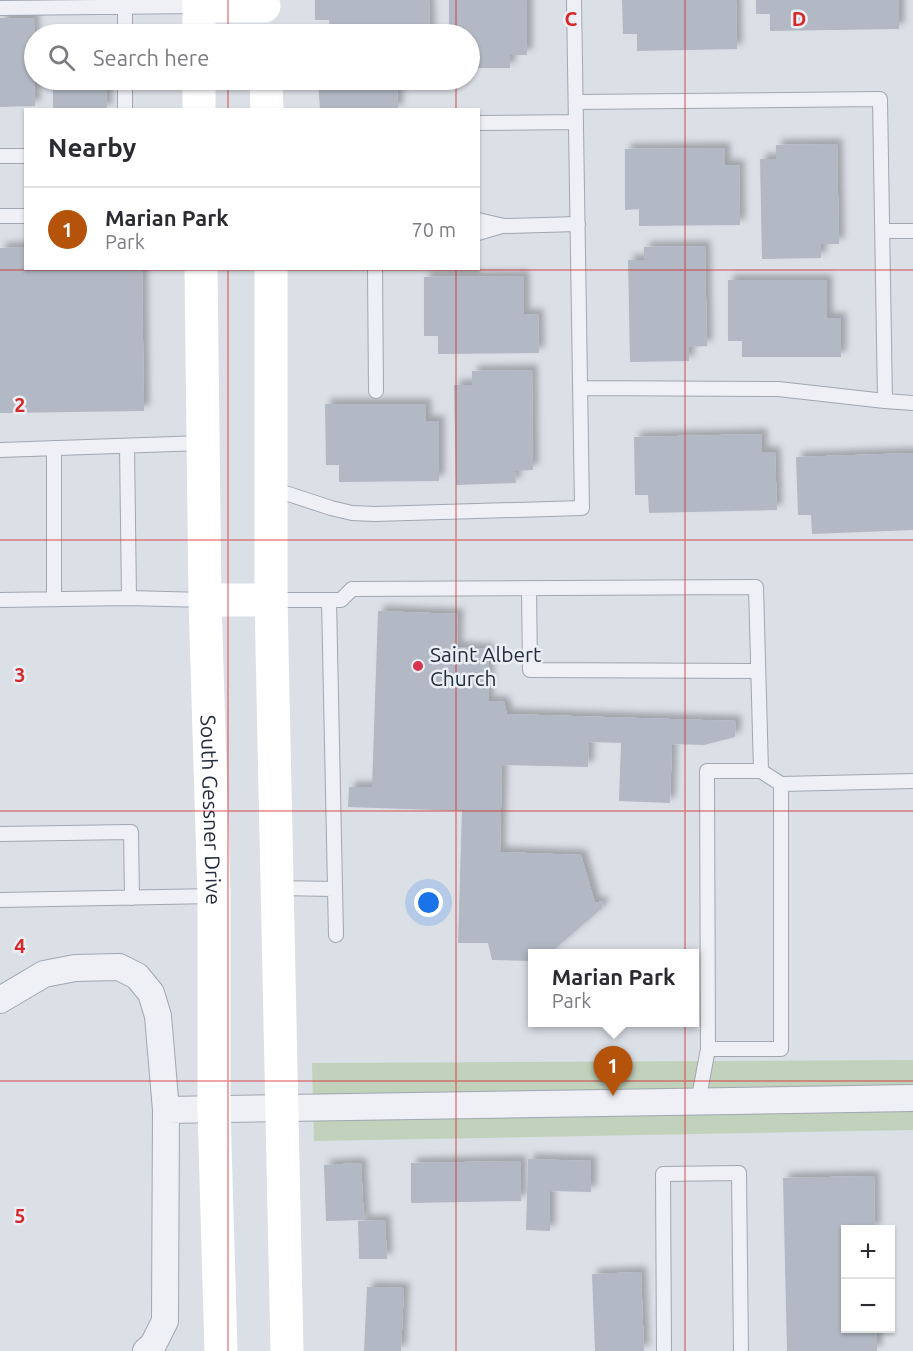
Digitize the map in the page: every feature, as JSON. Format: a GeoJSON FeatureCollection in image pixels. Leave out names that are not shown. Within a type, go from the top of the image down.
{"type":"FeatureCollection","features":[{"type":"Feature","properties":{"kind":"main road"},"geometry":{"type":"LineString","coordinates":[[199,14],[264,13]]}},
{"type":"Feature","properties":{"kind":"main road"},"geometry":{"type":"LineString","coordinates":[[199,90],[199,108]]}},
{"type":"Feature","properties":{"kind":"main road"},"geometry":{"type":"LineString","coordinates":[[266,90],[267,108]]}},
{"type":"Feature","properties":{"kind":"main road","name":"South Gessner Drive"},"geometry":{"type":"LineString","coordinates":[[201,270],[205,600],[214,896],[214,1109],[221,1351]]}},
{"type":"Feature","properties":{"kind":"main road"},"geometry":{"type":"LineString","coordinates":[[271,270],[271,600],[287,1351]]}},
{"type":"Feature","properties":{"kind":"main road"},"geometry":{"type":"LineString","coordinates":[[205,600],[271,600]]}},
{"type":"Feature","properties":{"kind":"street"},"geometry":{"type":"LineString","coordinates":[[0,1000],[44,974],[75,968],[119,967],[137,976],[151,993],[158,1016],[166,1110],[165,1321],[153,1345],[146,1351]]}},
{"type":"Feature","properties":{"kind":"street"},"geometry":{"type":"LineString","coordinates":[[166,1110],[913,1098]]}},
{"type":"Feature","properties":{"kind":"lane"},"geometry":{"type":"LineString","coordinates":[[270,488],[331,508],[364,513],[582,508],[574,0]]}},
{"type":"Feature","properties":{"kind":"lane"},"geometry":{"type":"LineString","coordinates":[[0,8],[125,4],[199,14]]}},
{"type":"Feature","properties":{"kind":"lane"},"geometry":{"type":"LineString","coordinates":[[125,4],[125,24]]}},
{"type":"Feature","properties":{"kind":"lane"},"geometry":{"type":"LineString","coordinates":[[125,90],[125,108]]}},
{"type":"Feature","properties":{"kind":"lane"},"geometry":{"type":"LineString","coordinates":[[576,102],[880,99],[885,401]]}},
{"type":"Feature","properties":{"kind":"lane"},"geometry":{"type":"LineString","coordinates":[[480,123],[576,122]]}},
{"type":"Feature","properties":{"kind":"lane"},"geometry":{"type":"LineString","coordinates":[[0,156],[24,156]]}},
{"type":"Feature","properties":{"kind":"lane"},"geometry":{"type":"LineString","coordinates":[[0,216],[24,216]]}},
{"type":"Feature","properties":{"kind":"lane"},"geometry":{"type":"LineString","coordinates":[[480,220],[504,226]]}},
{"type":"Feature","properties":{"kind":"lane"},"geometry":{"type":"LineString","coordinates":[[480,232],[504,226],[578,224]]}},
{"type":"Feature","properties":{"kind":"lane"},"geometry":{"type":"LineString","coordinates":[[882,231],[913,231]]}},
{"type":"Feature","properties":{"kind":"lane"},"geometry":{"type":"LineString","coordinates":[[375,270],[376,391]]}},
{"type":"Feature","properties":{"kind":"lane"},"geometry":{"type":"LineString","coordinates":[[580,388],[778,389],[913,403]]}},
{"type":"Feature","properties":{"kind":"lane"},"geometry":{"type":"LineString","coordinates":[[0,450],[203,443]]}},
{"type":"Feature","properties":{"kind":"lane"},"geometry":{"type":"LineString","coordinates":[[127,446],[129,598]]}},
{"type":"Feature","properties":{"kind":"lane"},"geometry":{"type":"LineString","coordinates":[[54,448],[54,599]]}},
{"type":"Feature","properties":{"kind":"lane"},"geometry":{"type":"LineString","coordinates":[[271,600],[341,600],[352,589],[756,587],[761,771]]}},
{"type":"Feature","properties":{"kind":"lane"},"geometry":{"type":"LineString","coordinates":[[529,588],[530,670],[758,671]]}},
{"type":"Feature","properties":{"kind":"lane"},"geometry":{"type":"LineString","coordinates":[[0,600],[129,598],[205,600]]}},
{"type":"Feature","properties":{"kind":"lane"},"geometry":{"type":"LineString","coordinates":[[330,600],[336,935]]}},
{"type":"Feature","properties":{"kind":"lane"},"geometry":{"type":"LineString","coordinates":[[698,1102],[708,1049],[707,771],[761,771],[781,784],[913,781]]}},
{"type":"Feature","properties":{"kind":"lane"},"geometry":{"type":"LineString","coordinates":[[708,1049],[781,1049],[781,784]]}},
{"type":"Feature","properties":{"kind":"lane"},"geometry":{"type":"LineString","coordinates":[[0,834],[131,832],[132,898]]}},
{"type":"Feature","properties":{"kind":"lane"},"geometry":{"type":"LineString","coordinates":[[277,888],[335,889]]}},
{"type":"Feature","properties":{"kind":"lane"},"geometry":{"type":"LineString","coordinates":[[0,900],[214,896]]}},
{"type":"Feature","properties":{"kind":"lane"},"geometry":{"type":"LineString","coordinates":[[664,1351],[663,1174],[739,1173],[741,1351]]}},
{"type":"Feature","properties":{"kind":"green space"},"geometry":{"type":"Polygon","coordinates":[[[913,1060],[913,1130],[314,1141],[312,1063],[913,1060]]]}},
{"type":"Feature","properties":{"kind":"building"},"geometry":{"type":"Polygon","coordinates":[[[315,0],[429,0],[430,24],[329,24],[329,20],[315,20],[315,0]]]}},
{"type":"Feature","properties":{"kind":"building"},"geometry":{"type":"Polygon","coordinates":[[[449,0],[527,0],[527,55],[510,55],[510,68],[480,68],[480,24],[449,24],[449,0]]]}},
{"type":"Feature","properties":{"kind":"building"},"geometry":{"type":"Polygon","coordinates":[[[622,0],[736,0],[737,49],[637,51],[637,34],[623,34],[622,0]]]}},
{"type":"Feature","properties":{"kind":"building"},"geometry":{"type":"Polygon","coordinates":[[[756,0],[899,0],[899,29],[770,31],[770,14],[756,14],[756,0]]]}},
{"type":"Feature","properties":{"kind":"building"},"geometry":{"type":"Polygon","coordinates":[[[0,18],[34,18],[34,24],[24,24],[24,90],[35,90],[35,106],[0,107],[0,18]]]}},
{"type":"Feature","properties":{"kind":"building"},"geometry":{"type":"Polygon","coordinates":[[[53,90],[106,90],[107,108],[53,108],[53,90]]]}},
{"type":"Feature","properties":{"kind":"building"},"geometry":{"type":"Polygon","coordinates":[[[319,90],[397,90],[398,108],[320,108],[319,90]]]}},
{"type":"Feature","properties":{"kind":"building"},"geometry":{"type":"Polygon","coordinates":[[[837,144],[839,244],[821,244],[821,258],[762,259],[760,159],[776,159],[776,145],[837,144]]]}},
{"type":"Feature","properties":{"kind":"building"},"geometry":{"type":"Polygon","coordinates":[[[725,148],[725,165],[739,165],[740,225],[639,226],[639,209],[625,210],[625,149],[725,148]]]}},
{"type":"Feature","properties":{"kind":"building"},"geometry":{"type":"Polygon","coordinates":[[[705,246],[707,346],[689,347],[689,361],[630,362],[628,260],[644,260],[644,247],[705,246]]]}},
{"type":"Feature","properties":{"kind":"building"},"geometry":{"type":"Polygon","coordinates":[[[24,247],[24,270],[142,270],[144,411],[0,413],[0,248],[24,247]]]}},
{"type":"Feature","properties":{"kind":"building"},"geometry":{"type":"Polygon","coordinates":[[[524,276],[524,315],[538,314],[539,353],[438,354],[438,336],[424,336],[424,277],[524,276]]]}},
{"type":"Feature","properties":{"kind":"building"},"geometry":{"type":"Polygon","coordinates":[[[728,280],[827,280],[827,318],[841,318],[841,357],[742,357],[742,341],[728,341],[728,280]]]}},
{"type":"Feature","properties":{"kind":"building"},"geometry":{"type":"Polygon","coordinates":[[[532,370],[533,470],[515,471],[516,483],[456,485],[454,385],[472,385],[472,371],[532,370]]]}},
{"type":"Feature","properties":{"kind":"building"},"geometry":{"type":"Polygon","coordinates":[[[325,404],[426,404],[426,421],[439,421],[439,481],[339,482],[339,465],[326,465],[325,404]]]}},
{"type":"Feature","properties":{"kind":"building"},"geometry":{"type":"Polygon","coordinates":[[[762,434],[762,452],[775,452],[777,510],[649,513],[648,495],[635,495],[634,437],[762,434]]]}},
{"type":"Feature","properties":{"kind":"building"},"geometry":{"type":"Polygon","coordinates":[[[913,453],[913,530],[812,534],[811,515],[798,515],[796,457],[913,453]]]}},
{"type":"Feature","properties":{"kind":"building"},"geometry":{"type":"Polygon","coordinates":[[[378,611],[458,614],[457,647],[489,649],[488,701],[504,702],[507,714],[736,721],[735,737],[704,745],[672,744],[670,803],[619,801],[621,743],[589,742],[588,767],[502,765],[500,852],[581,855],[595,903],[603,901],[602,908],[555,949],[528,949],[528,961],[492,960],[488,943],[458,943],[462,811],[348,807],[349,787],[372,787],[378,611]]]}},
{"type":"Feature","properties":{"kind":"building"},"geometry":{"type":"Polygon","coordinates":[[[528,1159],[591,1161],[591,1192],[550,1191],[550,1231],[526,1230],[528,1159]]]}},
{"type":"Feature","properties":{"kind":"building"},"geometry":{"type":"Polygon","coordinates":[[[521,1161],[521,1201],[411,1203],[411,1163],[521,1161]]]}},
{"type":"Feature","properties":{"kind":"building"},"geometry":{"type":"Polygon","coordinates":[[[361,1163],[364,1220],[326,1221],[324,1165],[361,1163]]]}},
{"type":"Feature","properties":{"kind":"building"},"geometry":{"type":"Polygon","coordinates":[[[874,1176],[875,1225],[841,1225],[841,1333],[877,1333],[877,1351],[787,1351],[783,1178],[874,1176]]]}},
{"type":"Feature","properties":{"kind":"building"},"geometry":{"type":"Polygon","coordinates":[[[385,1220],[387,1259],[359,1259],[358,1221],[385,1220]]]}},
{"type":"Feature","properties":{"kind":"building"},"geometry":{"type":"Polygon","coordinates":[[[641,1272],[644,1351],[595,1351],[592,1274],[641,1272]]]}},
{"type":"Feature","properties":{"kind":"building"},"geometry":{"type":"Polygon","coordinates":[[[367,1287],[404,1288],[401,1351],[364,1351],[367,1287]]]}},
{"type":"Feature","properties":{"kind":"place","name":"Saint Albert Church"},"geometry":{"type":"Point","coordinates":[418,666]}},
{"type":"Feature","properties":{"kind":"place","name":"Marian Park"},"geometry":{"type":"Point","coordinates":[613,1096]}}]}
